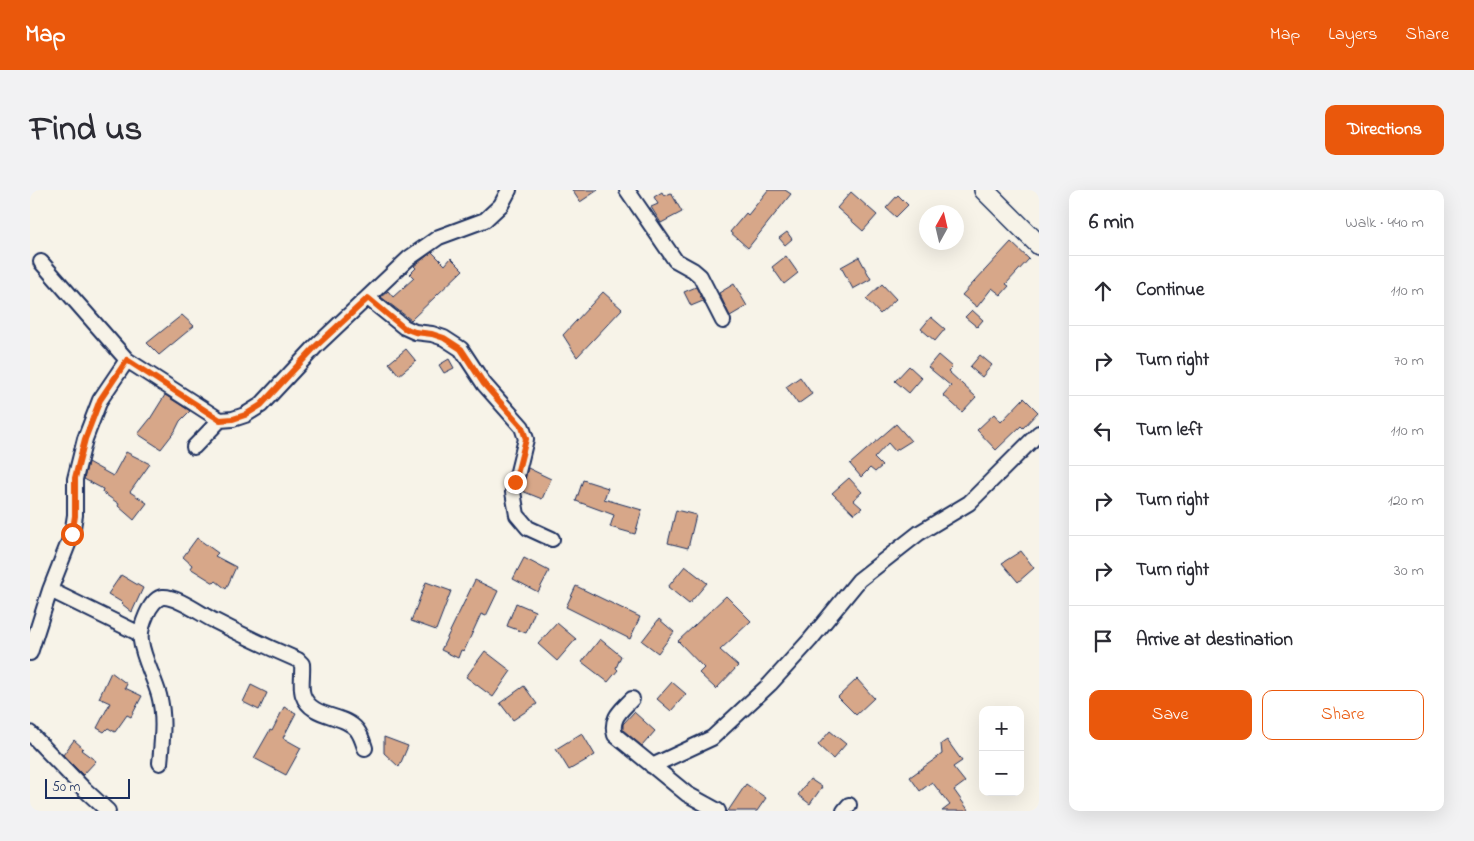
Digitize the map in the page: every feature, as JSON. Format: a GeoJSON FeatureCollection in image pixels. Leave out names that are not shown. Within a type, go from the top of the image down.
{"type":"FeatureCollection","features":[{"type":"Feature","properties":{"kind":"street"},"geometry":{"type":"LineString","coordinates":[[41,262],[127,360],[220,420],[233,419],[245,415],[261,405],[315,347],[409,258],[439,237],[485,220],[501,205],[509,190]]}},
{"type":"Feature","properties":{"kind":"street"},"geometry":{"type":"LineString","coordinates":[[627,190],[676,260],[700,276],[723,321]]}},
{"type":"Feature","properties":{"kind":"street"},"geometry":{"type":"LineString","coordinates":[[984,190],[1039,245]]}},
{"type":"Feature","properties":{"kind":"street"},"geometry":{"type":"LineString","coordinates":[[368,298],[404,328],[444,338],[461,349],[484,384],[522,427],[526,439],[513,492],[517,515],[528,528],[552,539]]}},
{"type":"Feature","properties":{"kind":"street"},"geometry":{"type":"LineString","coordinates":[[30,653],[50,590],[72,534],[75,516],[75,478],[85,439],[100,400],[127,360]]}},
{"type":"Feature","properties":{"kind":"street"},"geometry":{"type":"LineString","coordinates":[[194,446],[220,420]]}},
{"type":"Feature","properties":{"kind":"street"},"geometry":{"type":"LineString","coordinates":[[652,766],[712,738],[770,684],[810,640],[859,580],[919,532],[969,503],[1039,433]]}},
{"type":"Feature","properties":{"kind":"street"},"geometry":{"type":"LineString","coordinates":[[50,590],[140,634]]}},
{"type":"Feature","properties":{"kind":"street"},"geometry":{"type":"LineString","coordinates":[[160,763],[163,716],[159,695],[141,644],[140,634],[143,622],[157,599],[161,597],[168,597],[257,642],[298,660],[302,664],[302,694],[306,702],[315,710],[357,729],[365,748]]}},
{"type":"Feature","properties":{"kind":"street"},"geometry":{"type":"LineString","coordinates":[[632,699],[615,719],[613,727],[616,735],[687,794],[718,811]]}},
{"type":"Feature","properties":{"kind":"street"},"geometry":{"type":"LineString","coordinates":[[30,733],[108,811]]}},
{"type":"Feature","properties":{"kind":"building"},"geometry":{"type":"Polygon","coordinates":[[[572,190],[598,190],[580,202],[572,190]]]}},
{"type":"Feature","properties":{"kind":"building"},"geometry":{"type":"Polygon","coordinates":[[[768,190],[785,190],[791,194],[748,248],[730,232],[746,213],[748,215],[768,190]]]}},
{"type":"Feature","properties":{"kind":"building"},"geometry":{"type":"Polygon","coordinates":[[[662,192],[664,196],[671,193],[682,212],[661,223],[651,207],[658,204],[654,197],[662,192]]]}},
{"type":"Feature","properties":{"kind":"building"},"geometry":{"type":"Polygon","coordinates":[[[851,192],[877,215],[863,231],[837,208],[851,192]]]}},
{"type":"Feature","properties":{"kind":"building"},"geometry":{"type":"Polygon","coordinates":[[[898,195],[908,205],[896,217],[886,208],[898,195]]]}},
{"type":"Feature","properties":{"kind":"building"},"geometry":{"type":"Polygon","coordinates":[[[787,232],[792,239],[785,245],[779,238],[787,232]]]}},
{"type":"Feature","properties":{"kind":"building"},"geometry":{"type":"Polygon","coordinates":[[[1011,242],[1029,259],[1006,284],[1009,286],[1001,295],[992,288],[977,307],[962,295],[1011,242]]]}},
{"type":"Feature","properties":{"kind":"building"},"geometry":{"type":"Polygon","coordinates":[[[432,252],[445,265],[451,258],[463,270],[411,320],[381,297],[388,291],[393,297],[414,278],[410,274],[416,268],[414,266],[432,252]]]}},
{"type":"Feature","properties":{"kind":"building"},"geometry":{"type":"Polygon","coordinates":[[[786,256],[798,273],[784,284],[772,267],[786,256]]]}},
{"type":"Feature","properties":{"kind":"building"},"geometry":{"type":"Polygon","coordinates":[[[859,257],[871,279],[853,289],[841,267],[859,257]]]}},
{"type":"Feature","properties":{"kind":"building"},"geometry":{"type":"Polygon","coordinates":[[[734,284],[747,306],[730,316],[719,293],[734,284]]]}},
{"type":"Feature","properties":{"kind":"building"},"geometry":{"type":"Polygon","coordinates":[[[882,284],[896,299],[880,314],[866,299],[882,284]]]}},
{"type":"Feature","properties":{"kind":"building"},"geometry":{"type":"Polygon","coordinates":[[[696,287],[703,301],[691,306],[684,292],[696,287]]]}},
{"type":"Feature","properties":{"kind":"building"},"geometry":{"type":"Polygon","coordinates":[[[603,292],[622,309],[577,357],[563,335],[603,292]]]}},
{"type":"Feature","properties":{"kind":"building"},"geometry":{"type":"Polygon","coordinates":[[[972,310],[983,320],[977,327],[965,317],[972,310]]]}},
{"type":"Feature","properties":{"kind":"building"},"geometry":{"type":"Polygon","coordinates":[[[182,315],[194,326],[159,355],[147,343],[182,315]]]}},
{"type":"Feature","properties":{"kind":"building"},"geometry":{"type":"Polygon","coordinates":[[[931,317],[945,329],[935,341],[921,329],[931,317]]]}},
{"type":"Feature","properties":{"kind":"building"},"geometry":{"type":"Polygon","coordinates":[[[406,349],[416,361],[399,375],[389,363],[406,349]]]}},
{"type":"Feature","properties":{"kind":"building"},"geometry":{"type":"Polygon","coordinates":[[[938,355],[952,367],[948,371],[976,397],[962,412],[943,395],[951,386],[928,367],[938,355]]]}},
{"type":"Feature","properties":{"kind":"building"},"geometry":{"type":"Polygon","coordinates":[[[980,355],[992,365],[982,377],[970,367],[980,355]]]}},
{"type":"Feature","properties":{"kind":"building"},"geometry":{"type":"Polygon","coordinates":[[[449,359],[454,368],[444,373],[439,365],[449,359]]]}},
{"type":"Feature","properties":{"kind":"building"},"geometry":{"type":"Polygon","coordinates":[[[909,366],[922,378],[909,393],[895,381],[909,366]]]}},
{"type":"Feature","properties":{"kind":"building"},"geometry":{"type":"Polygon","coordinates":[[[800,377],[812,394],[798,404],[786,387],[800,377]]]}},
{"type":"Feature","properties":{"kind":"building"},"geometry":{"type":"Polygon","coordinates":[[[165,395],[190,411],[180,421],[161,449],[138,434],[165,395]]]}},
{"type":"Feature","properties":{"kind":"building"},"geometry":{"type":"Polygon","coordinates":[[[1024,398],[1038,412],[1023,428],[1021,426],[996,450],[977,430],[994,414],[1001,422],[1024,398]]]}},
{"type":"Feature","properties":{"kind":"building"},"geometry":{"type":"Polygon","coordinates":[[[896,424],[911,441],[895,451],[888,443],[874,458],[882,466],[875,472],[870,468],[861,477],[850,464],[896,424]]]}},
{"type":"Feature","properties":{"kind":"building"},"geometry":{"type":"Polygon","coordinates":[[[126,452],[150,464],[130,492],[147,503],[134,520],[118,506],[119,504],[102,492],[103,489],[84,479],[88,462],[113,476],[126,452]]]}},
{"type":"Feature","properties":{"kind":"building"},"geometry":{"type":"Polygon","coordinates":[[[528,468],[551,479],[542,499],[522,491],[528,468]]]}},
{"type":"Feature","properties":{"kind":"building"},"geometry":{"type":"Polygon","coordinates":[[[849,478],[862,492],[853,500],[862,508],[854,514],[832,493],[849,478]]]}},
{"type":"Feature","properties":{"kind":"building"},"geometry":{"type":"Polygon","coordinates":[[[583,480],[608,488],[604,499],[642,510],[635,534],[610,527],[614,515],[576,501],[583,480]]]}},
{"type":"Feature","properties":{"kind":"building"},"geometry":{"type":"Polygon","coordinates":[[[676,510],[696,515],[688,548],[668,543],[676,510]]]}},
{"type":"Feature","properties":{"kind":"building"},"geometry":{"type":"Polygon","coordinates":[[[197,538],[218,553],[215,556],[236,567],[226,589],[216,581],[214,583],[190,568],[192,565],[183,557],[197,538]]]}},
{"type":"Feature","properties":{"kind":"building"},"geometry":{"type":"Polygon","coordinates":[[[1021,551],[1034,568],[1018,582],[1002,563],[1021,551]]]}},
{"type":"Feature","properties":{"kind":"building"},"geometry":{"type":"Polygon","coordinates":[[[524,558],[549,571],[538,592],[513,579],[524,558]]]}},
{"type":"Feature","properties":{"kind":"building"},"geometry":{"type":"Polygon","coordinates":[[[685,566],[707,583],[689,604],[668,587],[685,566]]]}},
{"type":"Feature","properties":{"kind":"building"},"geometry":{"type":"Polygon","coordinates":[[[121,575],[143,588],[132,612],[123,603],[108,594],[121,575]]]}},
{"type":"Feature","properties":{"kind":"building"},"geometry":{"type":"Polygon","coordinates":[[[475,580],[498,591],[486,616],[481,614],[464,651],[461,650],[458,658],[441,650],[475,580]]]}},
{"type":"Feature","properties":{"kind":"building"},"geometry":{"type":"Polygon","coordinates":[[[426,582],[451,591],[436,630],[411,621],[426,582]]]}},
{"type":"Feature","properties":{"kind":"building"},"geometry":{"type":"Polygon","coordinates":[[[576,586],[640,617],[630,639],[566,607],[576,586]]]}},
{"type":"Feature","properties":{"kind":"building"},"geometry":{"type":"Polygon","coordinates":[[[726,596],[751,621],[720,650],[738,666],[716,689],[699,673],[704,668],[678,641],[726,596]]]}},
{"type":"Feature","properties":{"kind":"building"},"geometry":{"type":"Polygon","coordinates":[[[516,603],[535,611],[526,633],[507,626],[516,603]]]}},
{"type":"Feature","properties":{"kind":"building"},"geometry":{"type":"Polygon","coordinates":[[[659,619],[674,632],[658,653],[642,641],[659,619]]]}},
{"type":"Feature","properties":{"kind":"building"},"geometry":{"type":"Polygon","coordinates":[[[557,623],[576,639],[557,661],[538,644],[557,623]]]}},
{"type":"Feature","properties":{"kind":"building"},"geometry":{"type":"Polygon","coordinates":[[[600,639],[621,656],[616,668],[618,670],[608,682],[582,662],[600,639]]]}},
{"type":"Feature","properties":{"kind":"building"},"geometry":{"type":"Polygon","coordinates":[[[485,651],[511,671],[493,697],[466,677],[485,651]]]}},
{"type":"Feature","properties":{"kind":"building"},"geometry":{"type":"Polygon","coordinates":[[[111,672],[127,684],[125,688],[142,696],[131,717],[127,715],[115,732],[108,728],[104,732],[97,728],[110,703],[99,698],[111,672]]]}},
{"type":"Feature","properties":{"kind":"building"},"geometry":{"type":"Polygon","coordinates":[[[857,679],[874,698],[856,715],[838,697],[857,679]]]}},
{"type":"Feature","properties":{"kind":"building"},"geometry":{"type":"Polygon","coordinates":[[[672,682],[686,694],[671,711],[657,699],[672,682]]]}},
{"type":"Feature","properties":{"kind":"building"},"geometry":{"type":"Polygon","coordinates":[[[251,685],[267,693],[259,710],[243,702],[251,685]]]}},
{"type":"Feature","properties":{"kind":"building"},"geometry":{"type":"Polygon","coordinates":[[[524,686],[537,704],[513,720],[500,703],[524,686]]]}},
{"type":"Feature","properties":{"kind":"building"},"geometry":{"type":"Polygon","coordinates":[[[284,707],[296,713],[283,738],[301,748],[286,775],[254,758],[270,730],[272,731],[284,707]]]}},
{"type":"Feature","properties":{"kind":"building"},"geometry":{"type":"Polygon","coordinates":[[[634,712],[655,731],[642,746],[623,730],[623,724],[634,712]]]}},
{"type":"Feature","properties":{"kind":"building"},"geometry":{"type":"Polygon","coordinates":[[[830,731],[846,744],[833,759],[818,745],[830,731]]]}},
{"type":"Feature","properties":{"kind":"building"},"geometry":{"type":"Polygon","coordinates":[[[582,733],[595,755],[569,770],[556,749],[582,733]]]}},
{"type":"Feature","properties":{"kind":"building"},"geometry":{"type":"Polygon","coordinates":[[[384,737],[408,746],[399,767],[384,753],[384,737]]]}},
{"type":"Feature","properties":{"kind":"building"},"geometry":{"type":"Polygon","coordinates":[[[74,740],[83,748],[81,750],[96,761],[83,775],[63,755],[74,740]]]}},
{"type":"Feature","properties":{"kind":"building"},"geometry":{"type":"Polygon","coordinates":[[[947,740],[962,761],[953,767],[965,782],[954,790],[969,811],[942,811],[950,805],[932,782],[920,791],[910,777],[942,754],[941,744],[947,740]]]}},
{"type":"Feature","properties":{"kind":"building"},"geometry":{"type":"Polygon","coordinates":[[[810,779],[822,787],[810,804],[798,795],[810,779]]]}},
{"type":"Feature","properties":{"kind":"building"},"geometry":{"type":"Polygon","coordinates":[[[746,784],[766,798],[757,811],[728,811],[746,784]]]}},
{"type":"Feature","properties":{"kind":"route"},"geometry":{"type":"LineString","coordinates":[[72,534],[75,516],[75,478],[85,439],[100,400],[127,360],[220,420],[233,419],[245,415],[261,405],[315,347],[368,298],[404,328],[444,338],[461,349],[484,384],[522,427],[526,439],[515,482]]}}]}
